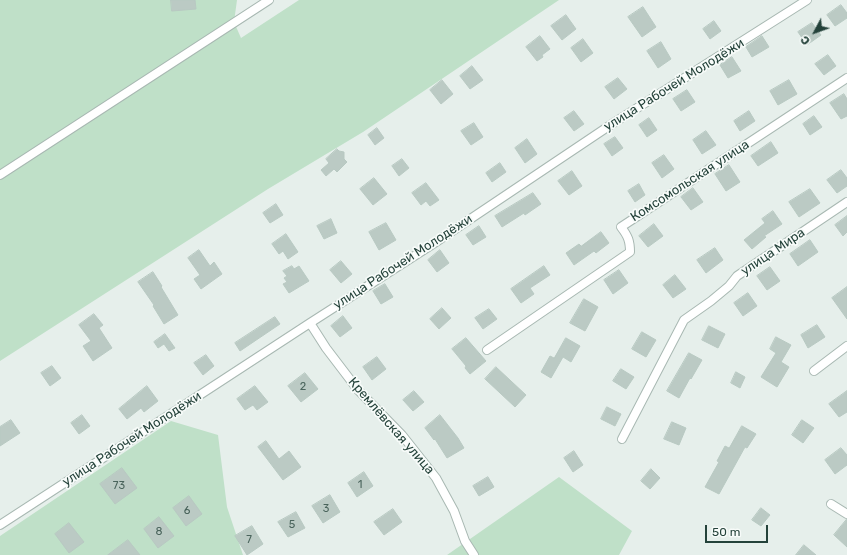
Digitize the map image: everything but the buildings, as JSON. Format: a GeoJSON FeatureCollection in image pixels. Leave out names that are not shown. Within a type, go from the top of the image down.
{"type":"FeatureCollection","features":[{"type":"Feature","properties":{"kind":"street"},"geometry":{"type":"LineString","coordinates":[[0,175],[269,0]]}},
{"type":"Feature","properties":{"kind":"street","name":"улица Рабочей Молодёжи"},"geometry":{"type":"LineString","coordinates":[[0,525],[433,244],[612,124],[807,0]]}},
{"type":"Feature","properties":{"kind":"street","name":"Комсомольская улица"},"geometry":{"type":"LineString","coordinates":[[487,350],[630,252],[630,242],[621,227],[847,78]]}},
{"type":"Feature","properties":{"kind":"street","name":"улица Мира"},"geometry":{"type":"LineString","coordinates":[[622,439],[684,320],[711,301],[729,286],[737,276],[847,202]]}},
{"type":"Feature","properties":{"kind":"street","name":"Кремлёвская улица"},"geometry":{"type":"LineString","coordinates":[[310,323],[326,348],[358,390],[402,435],[436,478],[454,510],[464,541],[474,555]]}},
{"type":"Feature","properties":{"kind":"street"},"geometry":{"type":"LineString","coordinates":[[814,371],[847,346]]}},
{"type":"Feature","properties":{"kind":"street"},"geometry":{"type":"LineString","coordinates":[[831,504],[847,514]]}},
{"type":"Feature","properties":{"kind":"green space"},"geometry":{"type":"Polygon","coordinates":[[[0,0],[237,0],[234,22],[241,38],[299,0],[559,0],[363,132],[268,189],[0,361],[0,0]]]}},
{"type":"Feature","properties":{"kind":"green space"},"geometry":{"type":"Polygon","coordinates":[[[171,421],[218,435],[227,507],[243,555],[0,555],[0,536],[171,421]]]}},
{"type":"Feature","properties":{"kind":"green space"},"geometry":{"type":"Polygon","coordinates":[[[559,477],[632,531],[619,555],[447,555],[559,477]]]}}]}
